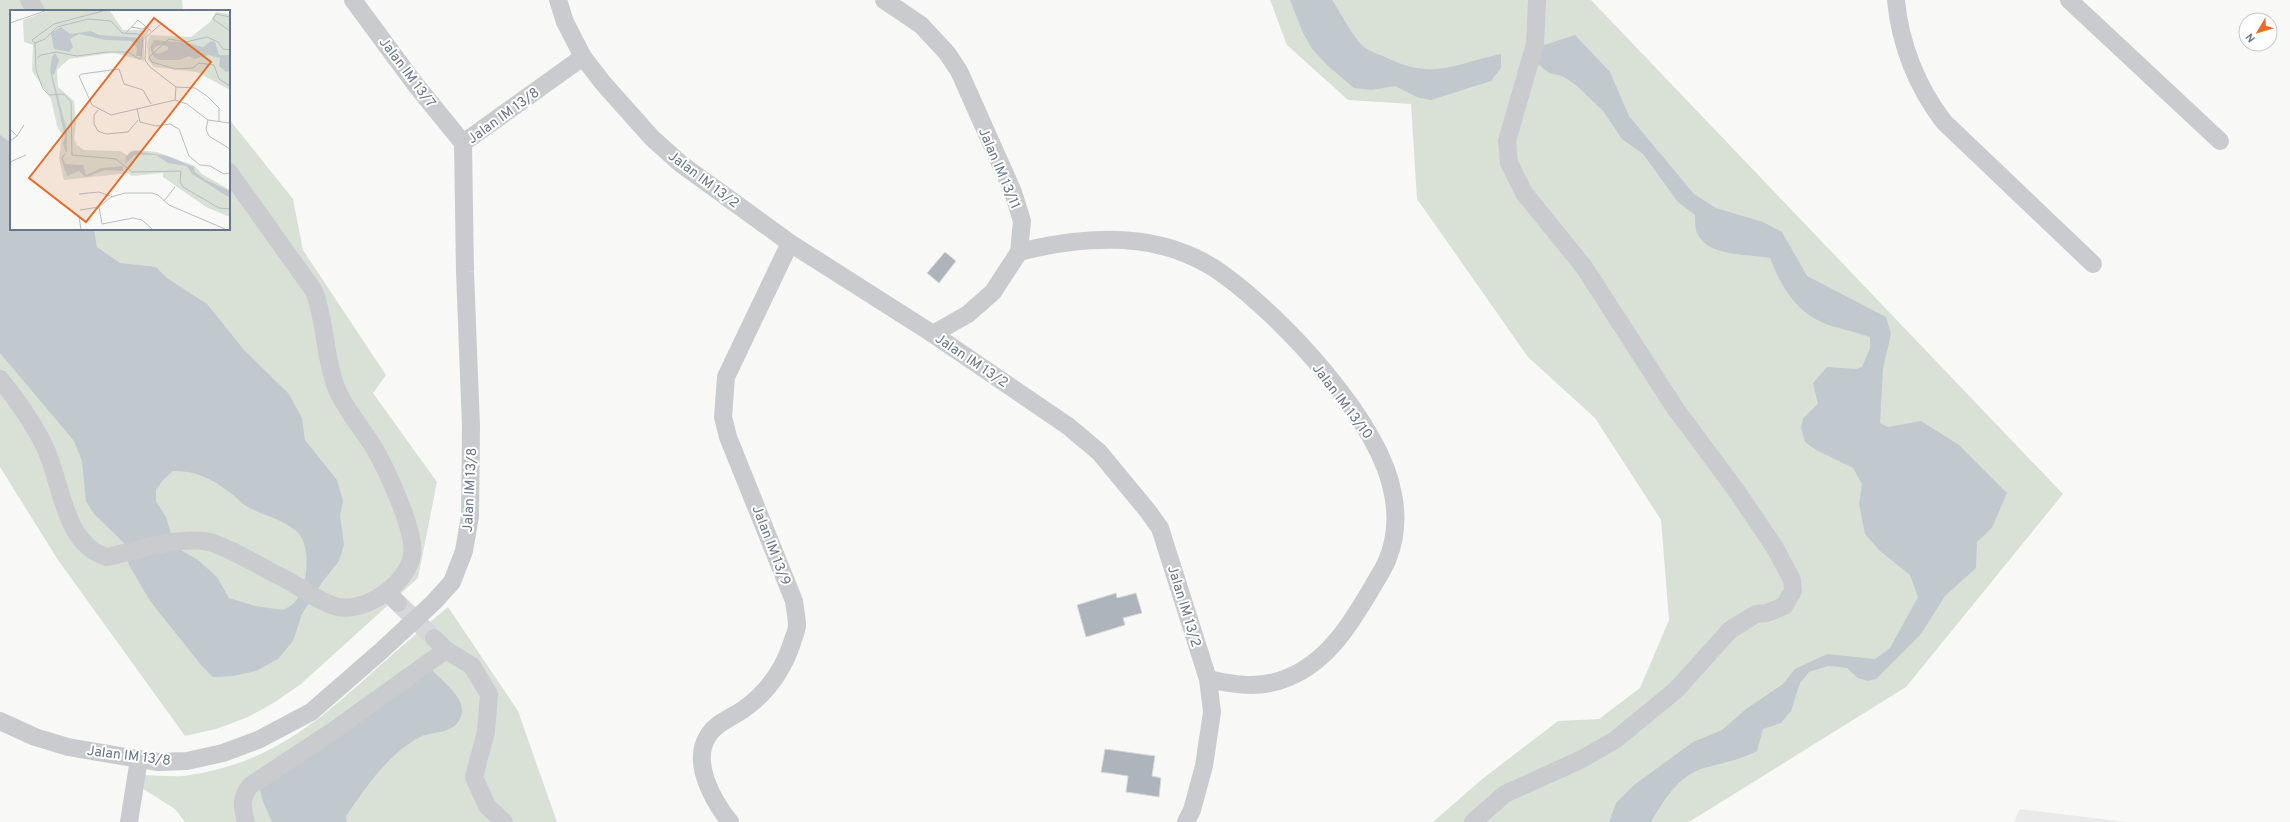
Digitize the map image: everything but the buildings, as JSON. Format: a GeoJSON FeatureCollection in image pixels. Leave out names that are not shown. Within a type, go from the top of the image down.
{"type":"FeatureCollection","features":[{"type":"Feature","properties":{"kind":"street"},"geometry":{"type":"LineString","coordinates":[[29,0],[35,10]]}},
{"type":"Feature","properties":{"kind":"street","name":"Jalan IM 13/7"},"geometry":{"type":"LineString","coordinates":[[354,0],[415,84],[463,144]]}},
{"type":"Feature","properties":{"kind":"street","name":"Jalan IM 13/2"},"geometry":{"type":"LineString","coordinates":[[558,0],[566,22],[583,57],[603,84],[652,138],[682,164],[790,242],[933,334],[1068,426],[1099,452],[1147,510],[1160,528],[1208,680],[1212,712],[1204,766],[1192,810],[1186,822]]}},
{"type":"Feature","properties":{"kind":"street","name":"Jalan IM 13/11"},"geometry":{"type":"LineString","coordinates":[[884,0],[921,25],[947,53],[959,71],[1013,192],[1022,221],[1019,252],[993,292],[968,314],[933,334]]}},
{"type":"Feature","properties":{"kind":"street"},"geometry":{"type":"LineString","coordinates":[[1473,822],[1505,794],[1580,760],[1615,740],[1676,690],[1730,630],[1756,614],[1767,613],[1784,606],[1793,591],[1792,580],[1763,530],[1675,408],[1584,267],[1524,193],[1516,180],[1509,163],[1507,141],[1535,44],[1537,0]]}},
{"type":"Feature","properties":{"kind":"street"},"geometry":{"type":"LineString","coordinates":[[1896,0],[1911,65],[1929,102],[1944,122],[2093,264]]}},
{"type":"Feature","properties":{"kind":"street"},"geometry":{"type":"LineString","coordinates":[[2069,0],[2220,141]]}},
{"type":"Feature","properties":{"kind":"street","name":"Jalan IM 13/8"},"geometry":{"type":"LineString","coordinates":[[0,721],[35,737],[68,747],[139,759],[159,762],[187,761],[208,756],[258,740],[282,729],[311,712],[346,683],[434,602],[452,582],[464,551],[470,516],[472,427],[465,272],[463,144],[583,57]]}},
{"type":"Feature","properties":{"kind":"street"},"geometry":{"type":"LineString","coordinates":[[0,379],[21,404],[45,446],[57,486],[75,531],[85,544],[96,554],[107,557],[184,541],[206,541],[222,547],[292,583],[320,601],[338,607],[353,608],[393,598],[412,556],[410,530],[394,489],[372,444],[347,410],[336,386],[320,308],[314,291],[230,173]]}},
{"type":"Feature","properties":{"kind":"street","name":"Jalan IM 13/10"},"geometry":{"type":"LineString","coordinates":[[1019,252],[1051,244],[1097,241],[1161,245],[1189,255],[1223,274],[1268,311],[1338,389],[1371,435],[1393,494],[1395,529],[1388,558],[1358,612],[1335,643],[1320,659],[1287,678],[1266,684],[1238,686],[1208,680]]}},
{"type":"Feature","properties":{"kind":"street","name":"Jalan IM 13/9"},"geometry":{"type":"LineString","coordinates":[[730,822],[714,796],[705,776],[701,759],[703,746],[708,735],[721,723],[746,708],[776,678],[797,627],[794,601],[728,437],[723,417],[726,378],[790,242]]}},
{"type":"Feature","properties":{"kind":"street"},"geometry":{"type":"LineString","coordinates":[[246,822],[242,806],[244,793],[251,785],[330,733],[440,644],[472,666],[489,694],[486,732],[474,777],[486,806],[504,822]]}},
{"type":"Feature","properties":{"kind":"street"},"geometry":{"type":"LineString","coordinates":[[129,822],[139,759]]}},
{"type":"Feature","properties":{"kind":"shaded area"},"geometry":{"type":"Polygon","coordinates":[[[0,0],[182,0],[183,10],[10,10],[10,230],[230,230],[230,120],[293,199],[303,250],[386,375],[373,393],[437,482],[418,578],[301,684],[275,702],[248,717],[216,729],[185,736],[58,560],[0,467],[0,0]]]}},
{"type":"Feature","properties":{"kind":"shaded area"},"geometry":{"type":"Polygon","coordinates":[[[1270,0],[1591,0],[2063,494],[1906,687],[1689,822],[1433,822],[1481,780],[1558,721],[1599,719],[1640,688],[1669,620],[1661,520],[1595,418],[1528,357],[1417,199],[1411,104],[1348,100],[1287,45],[1270,0]]]}},
{"type":"Feature","properties":{"kind":"shaded area"},"geometry":{"type":"Polygon","coordinates":[[[1290,0],[1332,0],[1363,46],[1402,64],[1417,68],[1443,68],[1501,54],[1501,68],[1491,81],[1431,100],[1419,98],[1395,86],[1371,90],[1354,88],[1329,67],[1312,49],[1303,33],[1290,0]]]}},
{"type":"Feature","properties":{"kind":"shaded area"},"geometry":{"type":"Polygon","coordinates":[[[1575,35],[1610,72],[1629,116],[1694,194],[1716,208],[1763,222],[1782,232],[1807,276],[1886,317],[1891,334],[1883,369],[1880,423],[1888,427],[1921,421],[1959,445],[2007,493],[1992,528],[1977,542],[1976,568],[1945,596],[1921,634],[1876,679],[1868,681],[1858,678],[1847,668],[1840,667],[1828,666],[1809,672],[1800,683],[1791,711],[1781,723],[1763,729],[1757,751],[1738,759],[1704,768],[1687,777],[1679,783],[1667,797],[1651,822],[1609,822],[1616,803],[1634,785],[1693,742],[1722,730],[1746,709],[1783,684],[1795,669],[1827,654],[1875,659],[1890,648],[1918,597],[1910,575],[1880,551],[1865,534],[1859,504],[1862,484],[1853,468],[1816,450],[1805,442],[1801,428],[1803,418],[1818,404],[1813,383],[1827,367],[1856,369],[1862,367],[1870,348],[1870,337],[1822,323],[1811,317],[1787,292],[1770,258],[1729,253],[1710,246],[1702,241],[1696,231],[1695,215],[1678,202],[1643,154],[1622,139],[1603,111],[1576,85],[1562,76],[1549,73],[1533,60],[1535,48],[1575,35]]]}},
{"type":"Feature","properties":{"kind":"shaded area"},"geometry":{"type":"Polygon","coordinates":[[[0,135],[10,142],[10,230],[94,230],[97,247],[120,263],[156,267],[167,278],[207,304],[245,351],[289,394],[302,418],[305,440],[337,480],[343,501],[340,515],[344,545],[339,561],[323,581],[302,614],[293,641],[278,659],[256,671],[233,676],[213,677],[201,665],[150,601],[129,565],[124,543],[94,514],[86,501],[82,461],[74,441],[0,353],[0,135]],[[173,471],[163,480],[156,490],[156,501],[166,517],[171,534],[179,549],[198,560],[217,577],[229,598],[255,606],[283,610],[293,604],[303,588],[305,577],[306,555],[301,536],[284,522],[246,506],[223,487],[210,479],[188,472],[173,471]]]}},
{"type":"Feature","properties":{"kind":"shaded area"},"geometry":{"type":"Polygon","coordinates":[[[448,607],[518,711],[557,822],[185,822],[175,809],[140,787],[141,775],[184,776],[221,769],[273,748],[297,734],[341,700],[448,607]]]}},
{"type":"Feature","properties":{"kind":"shaded area"},"geometry":{"type":"Polygon","coordinates":[[[431,669],[451,689],[462,706],[460,720],[456,725],[444,731],[420,737],[397,753],[378,772],[346,816],[347,822],[272,822],[262,799],[258,782],[431,669]]]}},
{"type":"Feature","properties":{"kind":"shaded area"},"geometry":{"type":"Polygon","coordinates":[[[2020,809],[2126,822],[2014,822],[2020,809]]]}},
{"type":"Feature","properties":{"kind":"tunnel"},"geometry":{"type":"LineString","coordinates":[[398,603],[434,638]]}}]}
